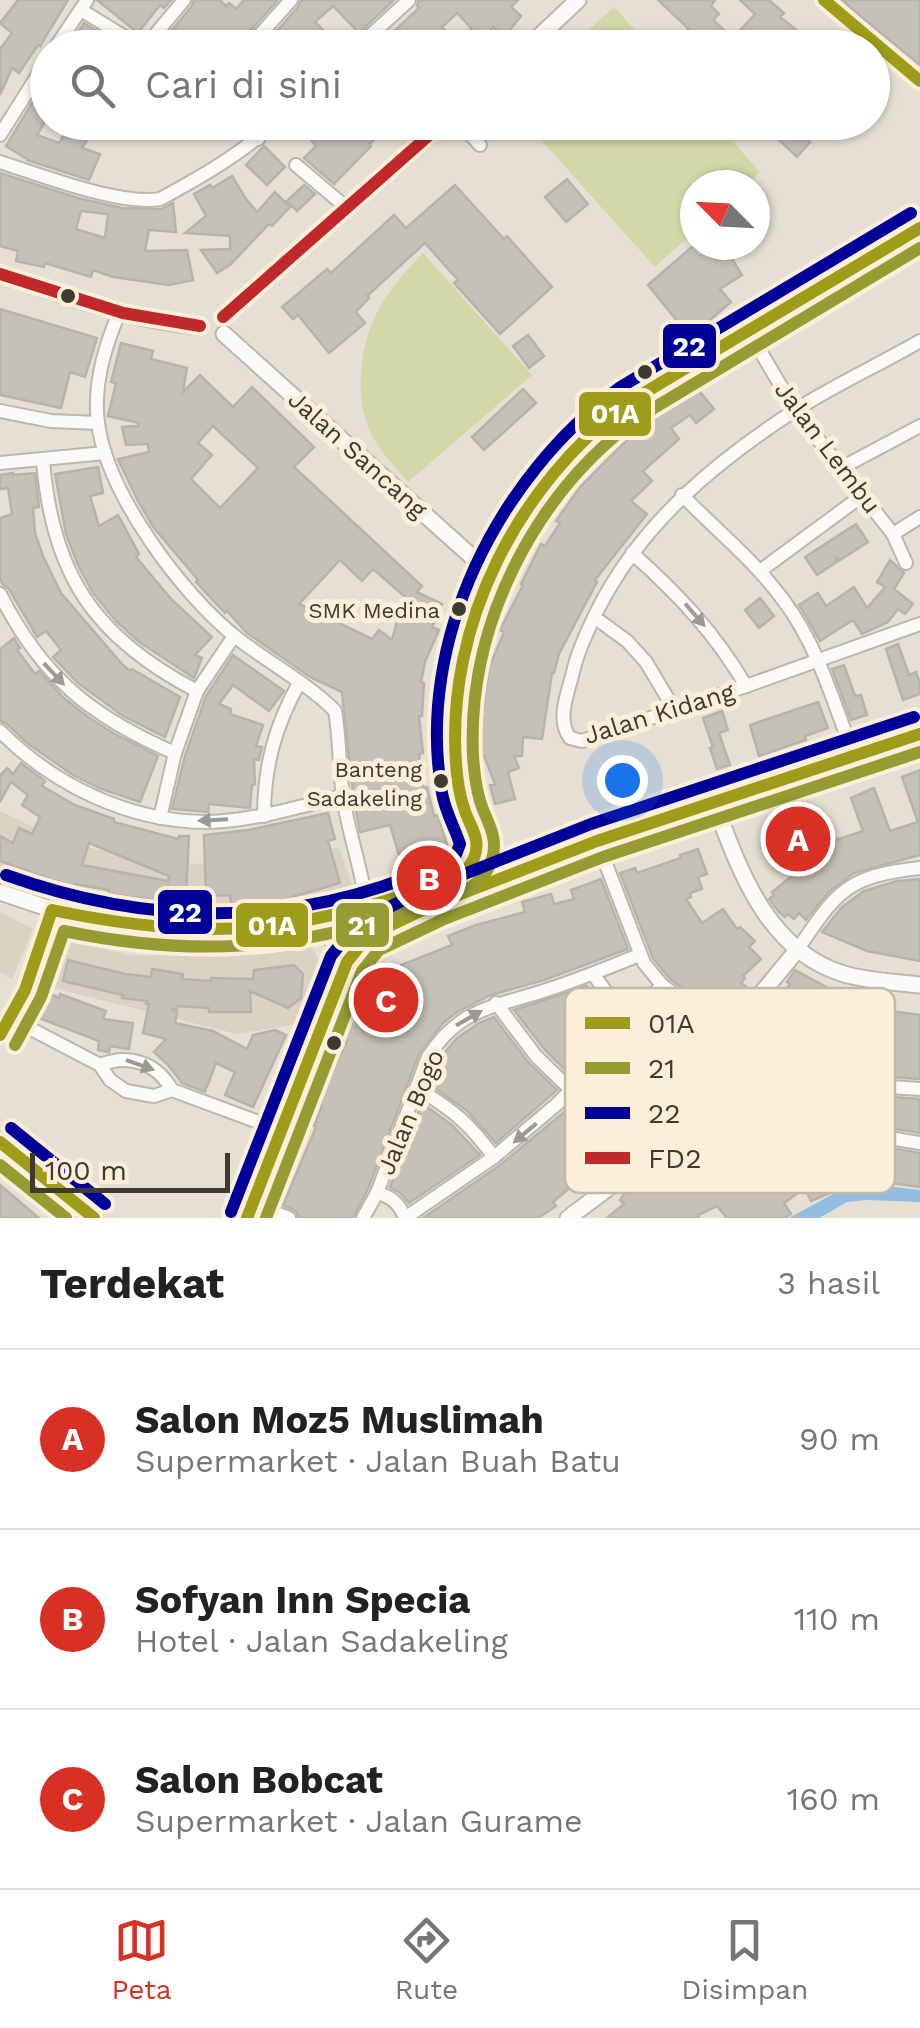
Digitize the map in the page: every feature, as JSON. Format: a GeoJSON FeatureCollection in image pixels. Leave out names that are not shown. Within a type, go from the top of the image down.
{"type":"FeatureCollection","features":[{"type":"Feature","properties":{"kind":"main road"},"geometry":{"type":"LineString","coordinates":[[512,874],[477,842],[464,808],[455,734],[459,672],[476,612],[522,519],[559,466],[595,428],[673,368],[749,332],[920,228]]}},
{"type":"Feature","properties":{"kind":"main road"},"geometry":{"type":"LineString","coordinates":[[250,1211],[348,962],[368,936],[512,874],[600,849],[714,802],[920,734]]}},
{"type":"Feature","properties":{"kind":"main road"},"geometry":{"type":"LineString","coordinates":[[313,922],[328,932],[348,962]]}},
{"type":"Feature","properties":{"kind":"main road"},"geometry":{"type":"LineString","coordinates":[[4,1154],[94,1218]]}},
{"type":"Feature","properties":{"kind":"street"},"geometry":{"type":"LineString","coordinates":[[159,30],[184,0]]}},
{"type":"Feature","properties":{"kind":"street"},"geometry":{"type":"LineString","coordinates":[[264,30],[291,0]]}},
{"type":"Feature","properties":{"kind":"street"},"geometry":{"type":"LineString","coordinates":[[376,30],[409,0]]}},
{"type":"Feature","properties":{"kind":"street"},"geometry":{"type":"LineString","coordinates":[[546,30],[578,0]]}},
{"type":"Feature","properties":{"kind":"street"},"geometry":{"type":"LineString","coordinates":[[824,0],[859,30]]}},
{"type":"Feature","properties":{"kind":"street"},"geometry":{"type":"LineString","coordinates":[[67,30],[84,5],[119,30]]}},
{"type":"Feature","properties":{"kind":"street"},"geometry":{"type":"LineString","coordinates":[[890,56],[920,82]]}},
{"type":"Feature","properties":{"kind":"street"},"geometry":{"type":"LineString","coordinates":[[0,135],[30,86]]}},
{"type":"Feature","properties":{"kind":"street"},"geometry":{"type":"LineString","coordinates":[[0,162],[81,187],[148,201],[160,199],[200,177],[256,140]]}},
{"type":"Feature","properties":{"kind":"street"},"geometry":{"type":"LineString","coordinates":[[0,274],[120,311],[200,326],[209,339],[218,338],[223,325],[425,140]]}},
{"type":"Feature","properties":{"kind":"street"},"geometry":{"type":"LineString","coordinates":[[475,140],[480,145]]}},
{"type":"Feature","properties":{"kind":"street"},"geometry":{"type":"LineString","coordinates":[[296,165],[348,208]]}},
{"type":"Feature","properties":{"kind":"street"},"geometry":{"type":"LineString","coordinates":[[120,311],[97,395],[105,453],[137,519],[190,593],[234,636],[335,710],[343,796],[369,908],[368,936]]}},
{"type":"Feature","properties":{"kind":"street","name":"Jalan Sancang"},"geometry":{"type":"LineString","coordinates":[[223,325],[492,574]]}},
{"type":"Feature","properties":{"kind":"street","name":"Jalan Lembu"},"geometry":{"type":"LineString","coordinates":[[749,332],[796,410],[892,534],[906,564]]}},
{"type":"Feature","properties":{"kind":"street","name":"Jalan Kidang"},"geometry":{"type":"LineString","coordinates":[[920,341],[796,410],[682,496],[610,585],[577,656],[563,726],[570,738],[582,741],[920,624]]}},
{"type":"Feature","properties":{"kind":"street"},"geometry":{"type":"LineString","coordinates":[[0,411],[52,421],[98,422]]}},
{"type":"Feature","properties":{"kind":"street"},"geometry":{"type":"LineString","coordinates":[[842,468],[920,426]]}},
{"type":"Feature","properties":{"kind":"street"},"geometry":{"type":"LineString","coordinates":[[0,463],[105,453]]}},
{"type":"Feature","properties":{"kind":"street"},"geometry":{"type":"LineString","coordinates":[[43,460],[46,502],[57,543],[74,581],[126,647],[160,672],[198,691]]}},
{"type":"Feature","properties":{"kind":"street"},"geometry":{"type":"LineString","coordinates":[[760,571],[863,494]]}},
{"type":"Feature","properties":{"kind":"street"},"geometry":{"type":"LineString","coordinates":[[682,496],[760,571],[787,603],[818,660],[854,756]]}},
{"type":"Feature","properties":{"kind":"street"},"geometry":{"type":"LineString","coordinates":[[892,534],[920,517]]}},
{"type":"Feature","properties":{"kind":"street"},"geometry":{"type":"LineString","coordinates":[[632,554],[692,610],[746,686]]}},
{"type":"Feature","properties":{"kind":"street"},"geometry":{"type":"LineString","coordinates":[[0,594],[39,658],[68,689],[100,715],[174,752]]}},
{"type":"Feature","properties":{"kind":"street"},"geometry":{"type":"LineString","coordinates":[[594,617],[646,662],[674,709]]}},
{"type":"Feature","properties":{"kind":"street"},"geometry":{"type":"LineString","coordinates":[[160,818],[174,752],[198,691],[234,636]]}},
{"type":"Feature","properties":{"kind":"street"},"geometry":{"type":"LineString","coordinates":[[264,816],[271,747],[299,683]]}},
{"type":"Feature","properties":{"kind":"street"},"geometry":{"type":"LineString","coordinates":[[0,731],[37,764],[88,796],[160,818],[206,822],[264,816],[343,796]]}},
{"type":"Feature","properties":{"kind":"street"},"geometry":{"type":"LineString","coordinates":[[714,802],[753,898],[798,949],[844,974],[920,985]]}},
{"type":"Feature","properties":{"kind":"street"},"geometry":{"type":"LineString","coordinates":[[0,892],[52,910],[126,925],[232,931],[313,922],[369,908],[467,870],[477,842]]}},
{"type":"Feature","properties":{"kind":"street"},"geometry":{"type":"LineString","coordinates":[[600,849],[639,955],[666,988]]}},
{"type":"Feature","properties":{"kind":"street"},"geometry":{"type":"LineString","coordinates":[[766,988],[840,893],[876,876],[920,868]]}},
{"type":"Feature","properties":{"kind":"street"},"geometry":{"type":"LineString","coordinates":[[0,1035],[36,966],[52,910]]}},
{"type":"Feature","properties":{"kind":"street","name":"Jalan Bogo"},"geometry":{"type":"LineString","coordinates":[[363,1218],[377,1192],[428,1057],[452,1027],[496,1003],[593,974],[639,955]]}},
{"type":"Feature","properties":{"kind":"street"},"geometry":{"type":"LineString","coordinates":[[593,974],[603,988]]}},
{"type":"Feature","properties":{"kind":"street"},"geometry":{"type":"LineString","coordinates":[[496,1003],[536,1056],[565,1084]]}},
{"type":"Feature","properties":{"kind":"street"},"geometry":{"type":"LineString","coordinates":[[12,1018],[100,1064],[110,1080],[135,1094],[154,1096],[172,1090]]}},
{"type":"Feature","properties":{"kind":"street"},"geometry":{"type":"LineString","coordinates":[[100,1064],[122,1059],[144,1063],[158,1072],[172,1090],[280,1130]]}},
{"type":"Feature","properties":{"kind":"street"},"geometry":{"type":"LineString","coordinates":[[895,1087],[920,1089]]}},
{"type":"Feature","properties":{"kind":"street"},"geometry":{"type":"LineString","coordinates":[[417,1088],[453,1110],[494,1157]]}},
{"type":"Feature","properties":{"kind":"street"},"geometry":{"type":"LineString","coordinates":[[377,1192],[393,1200],[405,1218],[494,1157],[565,1096]]}},
{"type":"Feature","properties":{"kind":"street"},"geometry":{"type":"LineString","coordinates":[[895,1140],[920,1144]]}},
{"type":"Feature","properties":{"kind":"street"},"geometry":{"type":"LineString","coordinates":[[568,1218],[600,1193]]}},
{"type":"Feature","properties":{"kind":"street"},"geometry":{"type":"LineString","coordinates":[[250,1211],[289,1218]]}},
{"type":"Feature","properties":{"kind":"shaded area"},"geometry":{"type":"Polygon","coordinates":[[[0,811],[94,849],[185,864],[237,863],[339,847],[355,893],[289,908],[220,916],[122,909],[0,871],[0,811]]]}},
{"type":"Feature","properties":{"kind":"shaded area"},"geometry":{"type":"Polygon","coordinates":[[[0,912],[33,929],[12,979],[0,972],[0,912]]]}},
{"type":"Feature","properties":{"kind":"shaded area"},"geometry":{"type":"Polygon","coordinates":[[[60,937],[127,955],[228,957],[311,946],[330,980],[303,1023],[237,1034],[45,986],[60,937]]]}},
{"type":"Feature","properties":{"kind":"green space"},"geometry":{"type":"Polygon","coordinates":[[[614,7],[635,30],[589,30],[614,7]]]}},
{"type":"Feature","properties":{"kind":"green space"},"geometry":{"type":"Polygon","coordinates":[[[541,140],[731,140],[758,170],[680,170],[680,244],[655,267],[541,140]]]}},
{"type":"Feature","properties":{"kind":"green space"},"geometry":{"type":"Polygon","coordinates":[[[423,253],[532,375],[408,482],[370,431],[362,405],[361,377],[366,340],[379,309],[423,253]]]}},
{"type":"Feature","properties":{"kind":"water"},"geometry":{"type":"Polygon","coordinates":[[[895,1187],[920,1190],[920,1202],[847,1202],[819,1218],[789,1218],[835,1193],[895,1193],[895,1187]]]}},
{"type":"Feature","properties":{"kind":"building"},"geometry":{"type":"Polygon","coordinates":[[[18,0],[68,0],[50,30],[30,30],[30,57],[19,73],[12,68],[0,95],[0,49],[12,33],[0,23],[18,0]]]}},
{"type":"Feature","properties":{"kind":"building"},"geometry":{"type":"Polygon","coordinates":[[[97,0],[171,0],[164,8],[160,5],[140,30],[134,30],[97,0]]]}},
{"type":"Feature","properties":{"kind":"building"},"geometry":{"type":"Polygon","coordinates":[[[194,0],[220,0],[236,9],[244,0],[278,0],[251,30],[172,30],[194,0]]]}},
{"type":"Feature","properties":{"kind":"building"},"geometry":{"type":"Polygon","coordinates":[[[301,0],[394,0],[362,30],[356,30],[333,6],[315,22],[323,30],[278,30],[301,0]]]}},
{"type":"Feature","properties":{"kind":"building"},"geometry":{"type":"Polygon","coordinates":[[[419,0],[518,0],[511,7],[521,16],[510,30],[471,30],[457,13],[442,27],[445,30],[395,30],[419,8],[419,0]]]}},
{"type":"Feature","properties":{"kind":"building"},"geometry":{"type":"Polygon","coordinates":[[[658,0],[715,0],[711,6],[719,14],[713,20],[724,30],[689,29],[658,0]]]}},
{"type":"Feature","properties":{"kind":"building"},"geometry":{"type":"Polygon","coordinates":[[[740,0],[769,0],[784,13],[780,17],[796,30],[740,30],[755,14],[740,0]]]}},
{"type":"Feature","properties":{"kind":"building"},"geometry":{"type":"Polygon","coordinates":[[[842,0],[920,0],[920,65],[890,40],[890,30],[877,30],[842,0]]]}},
{"type":"Feature","properties":{"kind":"building"},"geometry":{"type":"Polygon","coordinates":[[[30,106],[30,140],[59,143],[87,140],[82,148],[100,154],[89,180],[27,160],[6,146],[30,106]]]}},
{"type":"Feature","properties":{"kind":"building"},"geometry":{"type":"Polygon","coordinates":[[[311,140],[374,140],[334,184],[304,158],[316,146],[311,140]]]}},
{"type":"Feature","properties":{"kind":"building"},"geometry":{"type":"Polygon","coordinates":[[[779,140],[808,140],[797,157],[779,140]]]}},
{"type":"Feature","properties":{"kind":"building"},"geometry":{"type":"Polygon","coordinates":[[[264,146],[285,167],[267,185],[246,165],[264,146]]]}},
{"type":"Feature","properties":{"kind":"building"},"geometry":{"type":"Polygon","coordinates":[[[0,173],[122,208],[161,209],[173,203],[176,232],[149,230],[145,251],[187,250],[193,280],[169,285],[93,270],[91,277],[45,263],[44,267],[16,261],[18,251],[0,246],[0,173]],[[81,211],[76,229],[105,238],[108,214],[81,211]]]}},
{"type":"Feature","properties":{"kind":"building"},"geometry":{"type":"Polygon","coordinates":[[[232,176],[257,212],[275,192],[290,207],[217,273],[201,250],[230,249],[230,236],[185,233],[206,216],[194,194],[232,176]]]}},
{"type":"Feature","properties":{"kind":"building"},"geometry":{"type":"Polygon","coordinates":[[[567,179],[588,204],[566,222],[545,197],[567,179]]]}},
{"type":"Feature","properties":{"kind":"building"},"geometry":{"type":"Polygon","coordinates":[[[304,185],[315,194],[297,211],[287,201],[304,185]]]}},
{"type":"Feature","properties":{"kind":"building"},"geometry":{"type":"Polygon","coordinates":[[[455,185],[552,287],[500,334],[454,283],[458,280],[425,243],[367,296],[356,312],[365,323],[329,353],[298,315],[293,319],[282,307],[327,269],[331,273],[394,215],[406,228],[455,185]]]}},
{"type":"Feature","properties":{"kind":"building"},"geometry":{"type":"Polygon","coordinates":[[[680,257],[733,260],[742,275],[720,289],[731,302],[690,337],[648,285],[680,257]]]}},
{"type":"Feature","properties":{"kind":"building"},"geometry":{"type":"Polygon","coordinates":[[[0,309],[97,338],[85,377],[70,372],[61,408],[0,395],[0,309]]]}},
{"type":"Feature","properties":{"kind":"building"},"geometry":{"type":"Polygon","coordinates":[[[528,335],[544,356],[529,368],[513,346],[528,335]]]}},
{"type":"Feature","properties":{"kind":"building"},"geometry":{"type":"Polygon","coordinates":[[[121,343],[153,351],[151,359],[187,368],[183,392],[200,375],[233,407],[252,387],[314,447],[294,467],[422,586],[417,592],[442,604],[434,622],[373,569],[362,581],[340,560],[299,604],[372,639],[379,630],[392,640],[399,614],[434,623],[432,627],[439,630],[421,682],[423,753],[419,754],[423,788],[427,787],[451,858],[404,872],[390,825],[360,832],[342,692],[310,677],[247,633],[196,582],[154,528],[118,459],[149,452],[148,444],[126,445],[122,427],[139,423],[108,416],[116,383],[111,382],[121,343]],[[213,426],[198,443],[212,455],[191,479],[220,508],[258,468],[213,426]]]}},
{"type":"Feature","properties":{"kind":"building"},"geometry":{"type":"Polygon","coordinates":[[[692,382],[714,409],[696,423],[690,415],[671,428],[679,439],[643,471],[652,481],[631,501],[647,514],[595,580],[552,673],[542,739],[523,737],[522,756],[514,756],[519,768],[508,772],[515,799],[495,804],[490,785],[495,784],[484,756],[479,756],[480,710],[489,668],[504,632],[500,630],[521,584],[541,544],[545,546],[560,523],[556,521],[580,487],[639,424],[692,382]]]}},
{"type":"Feature","properties":{"kind":"building"},"geometry":{"type":"Polygon","coordinates":[[[523,389],[536,403],[484,450],[472,437],[523,389]]]}},
{"type":"Feature","properties":{"kind":"building"},"geometry":{"type":"Polygon","coordinates":[[[98,467],[103,493],[90,496],[99,526],[118,515],[139,554],[136,557],[171,599],[212,637],[195,655],[202,658],[194,678],[138,641],[116,621],[93,593],[78,565],[66,534],[55,474],[98,467]]]}},
{"type":"Feature","properties":{"kind":"building"},"geometry":{"type":"Polygon","coordinates":[[[35,473],[39,507],[33,508],[35,533],[61,593],[130,671],[180,697],[165,737],[123,716],[78,683],[53,657],[61,650],[46,631],[37,637],[3,585],[0,518],[12,514],[8,488],[0,489],[0,475],[35,473]]]}},
{"type":"Feature","properties":{"kind":"building"},"geometry":{"type":"Polygon","coordinates":[[[856,524],[868,542],[840,560],[834,556],[838,561],[817,575],[805,557],[856,524]]]}},
{"type":"Feature","properties":{"kind":"building"},"geometry":{"type":"Polygon","coordinates":[[[890,560],[904,573],[894,589],[913,604],[905,614],[898,609],[888,622],[862,634],[853,620],[820,641],[799,605],[818,593],[826,606],[854,587],[867,608],[885,587],[877,582],[890,560]]]}},
{"type":"Feature","properties":{"kind":"building"},"geometry":{"type":"Polygon","coordinates":[[[760,598],[774,616],[759,628],[745,610],[760,598]]]}},
{"type":"Feature","properties":{"kind":"building"},"geometry":{"type":"Polygon","coordinates":[[[14,638],[20,648],[17,650],[35,674],[39,671],[64,698],[113,733],[158,756],[140,802],[73,775],[0,721],[0,649],[14,638]]]}},
{"type":"Feature","properties":{"kind":"building"},"geometry":{"type":"Polygon","coordinates":[[[898,644],[909,675],[916,672],[920,684],[920,694],[903,700],[886,649],[898,644]]]}},
{"type":"Feature","properties":{"kind":"building"},"geometry":{"type":"Polygon","coordinates":[[[233,655],[284,691],[269,711],[233,685],[219,704],[231,709],[230,714],[263,725],[256,746],[262,747],[259,760],[254,759],[255,784],[250,808],[209,804],[208,812],[172,809],[206,696],[233,655]]]}},
{"type":"Feature","properties":{"kind":"building"},"geometry":{"type":"Polygon","coordinates":[[[844,665],[867,715],[851,720],[832,669],[844,665]]]}},
{"type":"Feature","properties":{"kind":"building"},"geometry":{"type":"Polygon","coordinates":[[[818,702],[828,728],[759,756],[750,725],[818,702]]]}},
{"type":"Feature","properties":{"kind":"building"},"geometry":{"type":"Polygon","coordinates":[[[722,711],[728,730],[719,733],[730,765],[717,769],[703,718],[722,711]]]}},
{"type":"Feature","properties":{"kind":"building"},"geometry":{"type":"Polygon","coordinates":[[[21,763],[45,781],[42,786],[114,822],[178,839],[189,836],[186,893],[157,892],[156,900],[109,894],[109,890],[75,884],[74,887],[0,861],[0,836],[13,843],[19,828],[32,834],[40,817],[22,805],[28,795],[11,782],[0,802],[0,776],[7,768],[13,774],[21,763]],[[89,843],[82,865],[168,881],[169,876],[89,843]]]}},
{"type":"Feature","properties":{"kind":"building"},"geometry":{"type":"Polygon","coordinates":[[[920,770],[920,855],[854,873],[828,893],[806,920],[799,913],[794,919],[778,911],[769,899],[793,875],[776,826],[779,822],[801,815],[811,842],[835,837],[836,840],[863,831],[851,798],[874,788],[890,831],[918,822],[902,777],[920,770]]]}},
{"type":"Feature","properties":{"kind":"building"},"geometry":{"type":"Polygon","coordinates":[[[328,813],[335,839],[328,841],[340,883],[268,904],[232,907],[230,895],[206,896],[204,835],[328,813]]]}},
{"type":"Feature","properties":{"kind":"building"},"geometry":{"type":"Polygon","coordinates":[[[698,849],[707,874],[698,877],[702,889],[686,899],[702,923],[723,909],[737,929],[740,927],[755,941],[749,947],[761,959],[743,976],[741,983],[747,988],[683,988],[653,958],[620,873],[635,868],[637,873],[681,858],[680,855],[698,849]]]}},
{"type":"Feature","properties":{"kind":"building"},"geometry":{"type":"Polygon","coordinates":[[[601,879],[628,949],[491,995],[443,1023],[419,1054],[368,1189],[353,1218],[299,1218],[296,1211],[283,1205],[316,1127],[322,1106],[319,1105],[347,1041],[342,1039],[360,998],[401,965],[452,945],[448,936],[525,912],[522,902],[551,894],[554,904],[574,899],[571,890],[601,879]]]}},
{"type":"Feature","properties":{"kind":"building"},"geometry":{"type":"Polygon","coordinates":[[[920,879],[920,961],[867,951],[822,932],[842,907],[864,891],[920,879]]]}},
{"type":"Feature","properties":{"kind":"building"},"geometry":{"type":"Polygon","coordinates":[[[68,960],[125,974],[151,977],[152,969],[183,974],[182,979],[211,981],[253,979],[254,970],[294,965],[303,974],[301,998],[288,1008],[250,991],[251,1012],[209,1012],[209,1008],[178,1006],[171,1009],[177,1012],[175,1023],[213,1031],[247,1049],[253,1035],[275,1030],[286,1035],[253,1107],[225,1095],[235,1072],[216,1063],[205,1092],[182,1083],[154,1052],[166,1039],[143,1033],[147,1001],[63,981],[68,960]]]}},
{"type":"Feature","properties":{"kind":"building"},"geometry":{"type":"Polygon","coordinates":[[[795,970],[828,988],[787,988],[790,984],[787,982],[795,970]]]}},
{"type":"Feature","properties":{"kind":"building"},"geometry":{"type":"Polygon","coordinates":[[[38,988],[106,1011],[103,1019],[133,1023],[129,1049],[110,1046],[109,1052],[98,1050],[99,1041],[26,1013],[38,988]]]}},
{"type":"Feature","properties":{"kind":"building"},"geometry":{"type":"Polygon","coordinates":[[[565,993],[565,1070],[544,1049],[514,1010],[565,993]]]}},
{"type":"Feature","properties":{"kind":"building"},"geometry":{"type":"Polygon","coordinates":[[[895,1012],[920,1015],[920,1079],[895,1077],[895,1012]]]}},
{"type":"Feature","properties":{"kind":"building"},"geometry":{"type":"Polygon","coordinates":[[[494,1017],[528,1062],[557,1090],[496,1143],[466,1110],[429,1084],[437,1062],[457,1038],[494,1017]]]}},
{"type":"Feature","properties":{"kind":"building"},"geometry":{"type":"Polygon","coordinates":[[[895,1097],[920,1099],[920,1133],[895,1129],[895,1097]]]}},
{"type":"Feature","properties":{"kind":"building"},"geometry":{"type":"Polygon","coordinates":[[[422,1103],[453,1126],[480,1155],[409,1203],[390,1187],[422,1103]]]}},
{"type":"Feature","properties":{"kind":"building"},"geometry":{"type":"Polygon","coordinates":[[[563,1113],[565,1192],[553,1202],[556,1206],[538,1218],[423,1218],[500,1165],[563,1113]]]}},
{"type":"Feature","properties":{"kind":"building"},"geometry":{"type":"Polygon","coordinates":[[[895,1149],[920,1153],[920,1187],[895,1184],[895,1149]]]}},
{"type":"Feature","properties":{"kind":"building"},"geometry":{"type":"Polygon","coordinates":[[[0,1185],[39,1218],[0,1218],[0,1185]]]}},
{"type":"Feature","properties":{"kind":"building"},"geometry":{"type":"Polygon","coordinates":[[[625,1193],[798,1193],[784,1203],[791,1214],[785,1218],[727,1218],[717,1206],[698,1215],[699,1218],[607,1218],[624,1204],[620,1200],[625,1193]]]}},
{"type":"Feature","properties":{"kind":"building"},"geometry":{"type":"Polygon","coordinates":[[[807,1193],[830,1193],[811,1201],[807,1193]]]}},
{"type":"Feature","properties":{"kind":"transit line","name":"01A"},"geometry":{"type":"LineString","coordinates":[[824,0],[860,30]]}},
{"type":"Feature","properties":{"kind":"transit line","name":"01A"},"geometry":{"type":"LineString","coordinates":[[890,56],[920,81]]}},
{"type":"Feature","properties":{"kind":"transit line","name":"FD2"},"geometry":{"type":"LineString","coordinates":[[223,317],[424,140]]}},
{"type":"Feature","properties":{"kind":"transit line","name":"22"},"geometry":{"type":"LineString","coordinates":[[6,875],[119,905],[232,913],[289,908],[344,897],[455,857],[460,844],[443,800],[437,736],[441,678],[454,622],[475,567],[503,515],[536,467],[619,388],[911,213]]}},
{"type":"Feature","properties":{"kind":"transit line","name":"01A"},"geometry":{"type":"LineString","coordinates":[[0,1035],[25,990],[52,910],[189,929],[275,925],[363,908],[437,885],[470,866],[477,844],[461,797],[456,763],[456,711],[463,659],[477,609],[497,561],[523,516],[554,473],[589,435],[629,402],[920,228]]}},
{"type":"Feature","properties":{"kind":"transit line","name":"21"},"geometry":{"type":"LineString","coordinates":[[15,1045],[41,997],[64,931],[198,947],[283,942],[414,910],[461,893],[480,880],[492,859],[494,843],[475,779],[474,707],[495,611],[514,566],[539,524],[601,448],[639,417],[920,248]]}},
{"type":"Feature","properties":{"kind":"transit line","name":"FD2"},"geometry":{"type":"LineString","coordinates":[[0,274],[123,313],[200,326]]}},
{"type":"Feature","properties":{"kind":"transit line","name":"22"},"geometry":{"type":"LineString","coordinates":[[231,1212],[331,956],[358,922],[429,888],[591,824],[914,717]]}},
{"type":"Feature","properties":{"kind":"transit line","name":"01A"},"geometry":{"type":"LineString","coordinates":[[247,1218],[347,962],[368,936],[435,904],[597,841],[920,734]]}},
{"type":"Feature","properties":{"kind":"transit line","name":"21"},"geometry":{"type":"LineString","coordinates":[[266,1218],[362,971],[379,950],[442,920],[603,857],[920,752]]}},
{"type":"Feature","properties":{"kind":"transit line","name":"22"},"geometry":{"type":"LineString","coordinates":[[11,1128],[105,1204]]}},
{"type":"Feature","properties":{"kind":"transit line","name":"01A"},"geometry":{"type":"LineString","coordinates":[[0,1142],[94,1218]]}},
{"type":"Feature","properties":{"kind":"transit line","name":"21"},"geometry":{"type":"LineString","coordinates":[[0,1165],[66,1218]]}},
{"type":"Feature","properties":{"kind":"place","name":"SMK Medina"},"geometry":{"type":"Point","coordinates":[459,609]}},
{"type":"Feature","properties":{"kind":"place","name":"Banteng Sadakeling"},"geometry":{"type":"Point","coordinates":[441,781]}},
{"type":"Feature","properties":{"kind":"place","name":"Salon Moz5 Muslimah"},"geometry":{"type":"Point","coordinates":[798,839]}},
{"type":"Feature","properties":{"kind":"place","name":"Sofyan Inn Specia"},"geometry":{"type":"Point","coordinates":[429,878]}},
{"type":"Feature","properties":{"kind":"place","name":"Salon Bobcat"},"geometry":{"type":"Point","coordinates":[386,1000]}}]}
